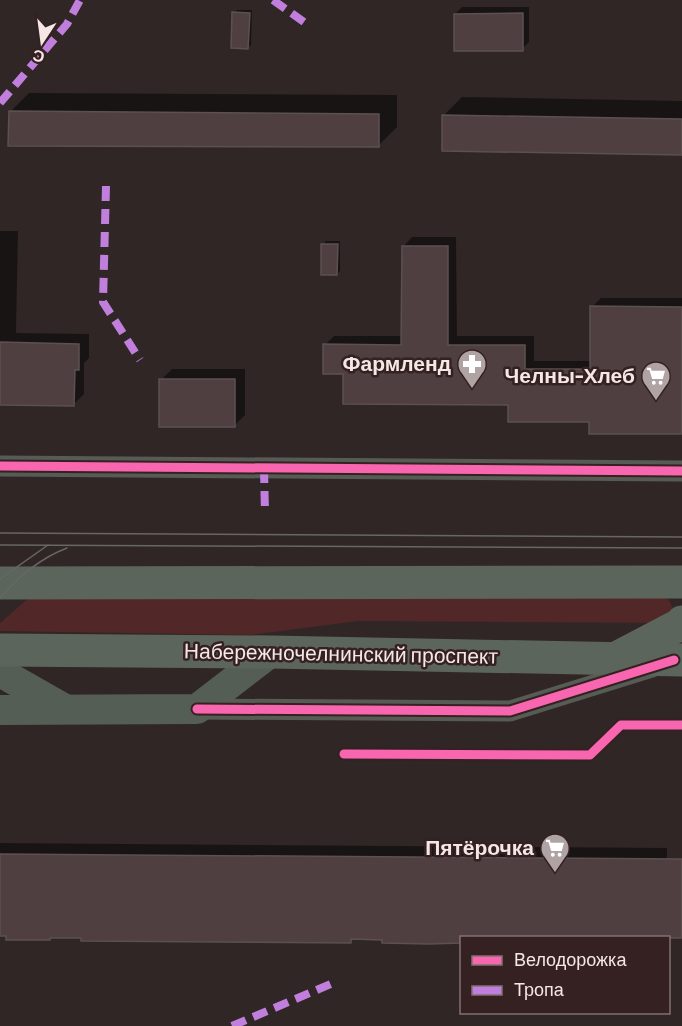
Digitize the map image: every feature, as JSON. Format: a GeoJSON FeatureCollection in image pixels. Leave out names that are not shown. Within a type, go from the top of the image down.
{"type":"FeatureCollection","features":[{"type":"Feature","properties":{"kind":"main road"},"geometry":{"type":"LineString","coordinates":[[0,583],[676,586]]}},
{"type":"Feature","properties":{"kind":"main road"},"geometry":{"type":"LineString","coordinates":[[614,659],[682,622]]}},
{"type":"Feature","properties":{"kind":"main road","name":"Набережночелнинский проспект"},"geometry":{"type":"LineString","coordinates":[[0,650],[271,652],[678,660]]}},
{"type":"Feature","properties":{"kind":"main road"},"geometry":{"type":"LineString","coordinates":[[0,710],[197,709],[271,652]]}},
{"type":"Feature","properties":{"kind":"main road"},"geometry":{"type":"LineString","coordinates":[[0,672],[66,710]]}},
{"type":"Feature","properties":{"kind":"street"},"geometry":{"type":"LineString","coordinates":[[0,466],[682,471]]}},
{"type":"Feature","properties":{"kind":"street"},"geometry":{"type":"LineString","coordinates":[[197,709],[510,711],[678,660]]}},
{"type":"Feature","properties":{"kind":"shaded area"},"geometry":{"type":"Polygon","coordinates":[[[31,596],[663,597],[670,602],[672,614],[664,623],[358,621],[251,635],[0,631],[0,623],[31,596]]]}},
{"type":"Feature","properties":{"kind":"building"},"geometry":{"type":"Polygon","coordinates":[[[232,12],[250,13],[248,49],[231,48],[232,12]]]}},
{"type":"Feature","properties":{"kind":"building"},"geometry":{"type":"Polygon","coordinates":[[[523,13],[523,51],[454,51],[454,14],[523,13]]]}},
{"type":"Feature","properties":{"kind":"building"},"geometry":{"type":"Polygon","coordinates":[[[9,111],[379,114],[379,147],[8,146],[9,111]]]}},
{"type":"Feature","properties":{"kind":"building"},"geometry":{"type":"Polygon","coordinates":[[[442,115],[682,119],[682,155],[442,151],[442,115]]]}},
{"type":"Feature","properties":{"kind":"building"},"geometry":{"type":"Polygon","coordinates":[[[321,244],[338,244],[337,275],[321,275],[321,244]]]}},
{"type":"Feature","properties":{"kind":"building"},"geometry":{"type":"Polygon","coordinates":[[[402,246],[448,246],[448,345],[525,345],[525,369],[590,369],[590,306],[682,307],[682,434],[589,434],[589,422],[508,422],[508,405],[343,404],[343,374],[323,374],[323,344],[401,345],[402,246]]]}},
{"type":"Feature","properties":{"kind":"building"},"geometry":{"type":"Polygon","coordinates":[[[0,342],[79,344],[79,370],[75,370],[74,406],[0,405],[0,342]]]}},
{"type":"Feature","properties":{"kind":"building"},"geometry":{"type":"Polygon","coordinates":[[[159,379],[235,379],[235,427],[159,427],[159,379]]]}},
{"type":"Feature","properties":{"kind":"building"},"geometry":{"type":"Polygon","coordinates":[[[0,854],[682,859],[682,938],[670,938],[670,936],[460,936],[460,943],[429,944],[382,943],[382,940],[351,939],[351,943],[81,941],[81,938],[6,940],[6,936],[0,936],[0,854]]]}},
{"type":"Feature","properties":{"kind":"tram line"},"geometry":{"type":"LineString","coordinates":[[0,533],[682,537]]}},
{"type":"Feature","properties":{"kind":"tram line"},"geometry":{"type":"LineString","coordinates":[[0,545],[682,548]]}},
{"type":"Feature","properties":{"kind":"tram line"},"geometry":{"type":"LineString","coordinates":[[0,579],[48,545]]}},
{"type":"Feature","properties":{"kind":"tram line"},"geometry":{"type":"LineString","coordinates":[[0,598],[30,569],[67,548]]}},
{"type":"Feature","properties":{"kind":"marked path"},"geometry":{"type":"LineString","coordinates":[[0,103],[67,24],[80,0]]}},
{"type":"Feature","properties":{"kind":"marked path"},"geometry":{"type":"LineString","coordinates":[[273,0],[308,25]]}},
{"type":"Feature","properties":{"kind":"marked path"},"geometry":{"type":"LineString","coordinates":[[106,186],[103,302],[140,360]]}},
{"type":"Feature","properties":{"kind":"marked path"},"geometry":{"type":"LineString","coordinates":[[264,468],[265,514]]}},
{"type":"Feature","properties":{"kind":"marked path"},"geometry":{"type":"LineString","coordinates":[[232,1026],[333,983]]}},
{"type":"Feature","properties":{"kind":"cycle path"},"geometry":{"type":"LineString","coordinates":[[0,466],[682,471]]}},
{"type":"Feature","properties":{"kind":"cycle path"},"geometry":{"type":"LineString","coordinates":[[197,709],[510,711],[674,660]]}},
{"type":"Feature","properties":{"kind":"cycle path"},"geometry":{"type":"LineString","coordinates":[[344,754],[590,755],[621,725],[682,725]]}},
{"type":"Feature","properties":{"kind":"place","name":"Фармленд"},"geometry":{"type":"Point","coordinates":[472,390]}},
{"type":"Feature","properties":{"kind":"place","name":"Челны-Хлеб"},"geometry":{"type":"Point","coordinates":[656,402]}},
{"type":"Feature","properties":{"kind":"place","name":"Пятёрочка"},"geometry":{"type":"Point","coordinates":[555,874]}}]}
